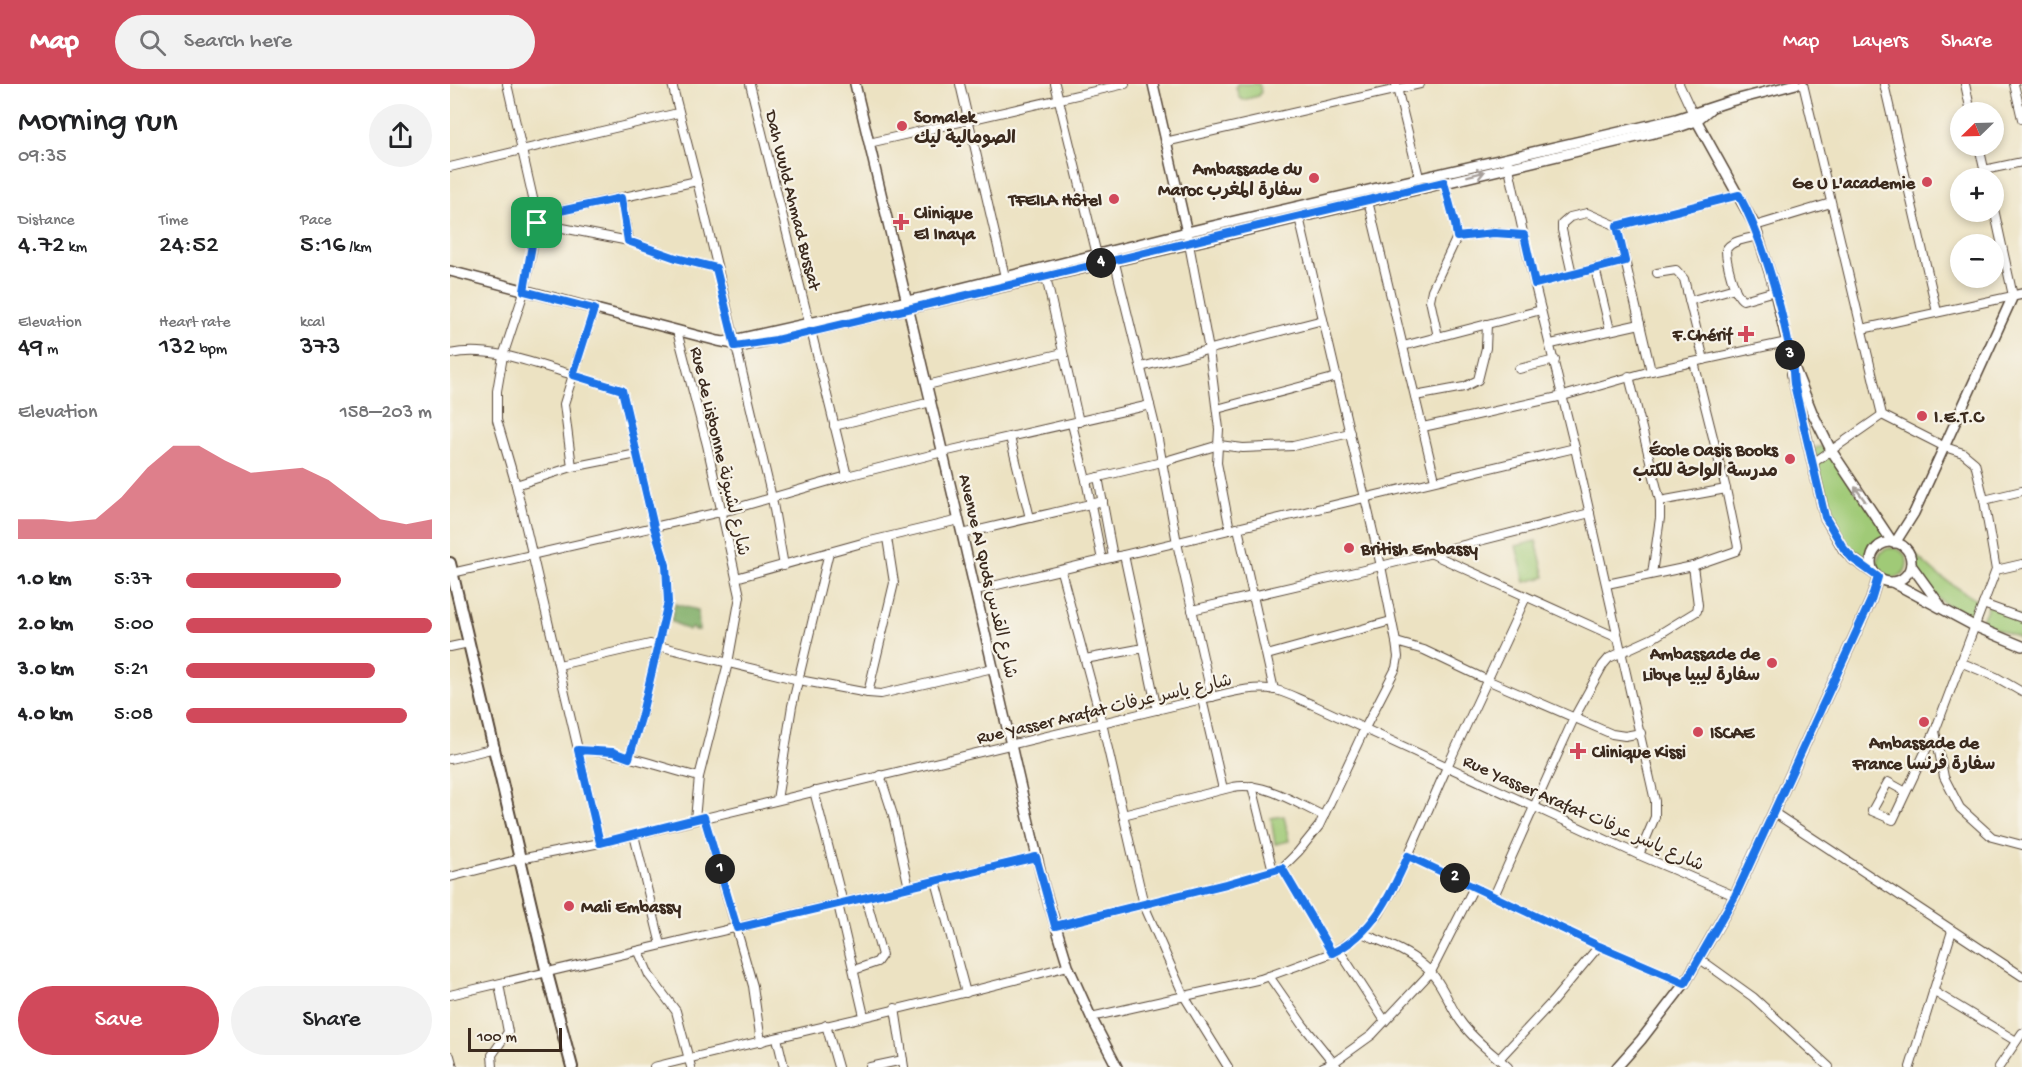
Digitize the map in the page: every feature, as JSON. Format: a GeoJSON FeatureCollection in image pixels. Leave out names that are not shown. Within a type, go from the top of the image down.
{"type":"FeatureCollection","features":[{"type":"Feature","properties":{"kind":"main road"},"geometry":{"type":"LineString","coordinates":[[451,568],[572,1067]]}},
{"type":"Feature","properties":{"kind":"street"},"geometry":{"type":"LineString","coordinates":[[507,84],[537,220],[524,291],[503,356],[497,391],[497,420],[516,484],[600,843]]}},
{"type":"Feature","properties":{"kind":"street"},"geometry":{"type":"LineString","coordinates":[[672,84],[697,181],[731,342],[772,498],[784,566]]}},
{"type":"Feature","properties":{"kind":"street","name":"Dah Wuld Ahmad Bussat"},"geometry":{"type":"LineString","coordinates":[[750,84],[847,476]]}},
{"type":"Feature","properties":{"kind":"street","name":"Avenue Al Quds شارع القدس"},"geometry":{"type":"LineString","coordinates":[[855,84],[976,590],[1036,857],[1068,966],[1117,1067]]}},
{"type":"Feature","properties":{"kind":"street"},"geometry":{"type":"LineString","coordinates":[[960,84],[1005,277]]}},
{"type":"Feature","properties":{"kind":"street"},"geometry":{"type":"LineString","coordinates":[[1055,84],[1098,259]]}},
{"type":"Feature","properties":{"kind":"street"},"geometry":{"type":"LineString","coordinates":[[869,143],[1125,84]]}},
{"type":"Feature","properties":{"kind":"street"},"geometry":{"type":"LineString","coordinates":[[1153,84],[1190,244],[1209,350],[1217,409],[1219,480],[1255,596],[1274,690]]}},
{"type":"Feature","properties":{"kind":"street"},"geometry":{"type":"LineString","coordinates":[[1165,142],[1397,87],[1420,84]]}},
{"type":"Feature","properties":{"kind":"street"},"geometry":{"type":"LineString","coordinates":[[1679,84],[1694,118],[1755,226],[1775,291],[1792,362],[1812,412],[1831,450],[1894,543],[1905,548],[1910,556],[1911,565],[1903,578],[1883,579]]}},
{"type":"Feature","properties":{"kind":"street"},"geometry":{"type":"LineString","coordinates":[[1113,255],[1190,244],[1444,182],[1508,162],[1676,119],[1694,118],[1731,101],[1796,84]]}},
{"type":"Feature","properties":{"kind":"street"},"geometry":{"type":"LineString","coordinates":[[1803,84],[1882,415],[1945,447],[1963,453],[1975,462],[1996,570],[1935,731],[1893,820],[1872,811],[1888,782],[1906,792]]}},
{"type":"Feature","properties":{"kind":"street"},"geometry":{"type":"LineString","coordinates":[[1884,84],[1937,312]]}},
{"type":"Feature","properties":{"kind":"street"},"geometry":{"type":"LineString","coordinates":[[1965,84],[1969,102]]}},
{"type":"Feature","properties":{"kind":"street"},"geometry":{"type":"LineString","coordinates":[[2014,84],[2022,119]]}},
{"type":"Feature","properties":{"kind":"street"},"geometry":{"type":"LineString","coordinates":[[1397,87],[1419,177]]}},
{"type":"Feature","properties":{"kind":"street"},"geometry":{"type":"LineString","coordinates":[[450,167],[678,113]]}},
{"type":"Feature","properties":{"kind":"street"},"geometry":{"type":"LineString","coordinates":[[907,305],[1005,277],[1098,259],[1187,232],[1419,177],[1508,162]]}},
{"type":"Feature","properties":{"kind":"street"},"geometry":{"type":"LineString","coordinates":[[1508,162],[1641,733],[1655,812],[1653,823],[1639,855]]}},
{"type":"Feature","properties":{"kind":"street"},"geometry":{"type":"LineString","coordinates":[[2004,168],[2022,162]]}},
{"type":"Feature","properties":{"kind":"street"},"geometry":{"type":"LineString","coordinates":[[537,220],[697,181]]}},
{"type":"Feature","properties":{"kind":"street"},"geometry":{"type":"LineString","coordinates":[[1438,337],[1430,300],[1432,290],[1457,237],[1444,182]]}},
{"type":"Feature","properties":{"kind":"street"},"geometry":{"type":"LineString","coordinates":[[1572,274],[1562,230],[1562,224],[1570,217],[1587,213],[1617,226],[1739,195]]}},
{"type":"Feature","properties":{"kind":"street"},"geometry":{"type":"LineString","coordinates":[[621,198],[628,241]]}},
{"type":"Feature","properties":{"kind":"street"},"geometry":{"type":"LineString","coordinates":[[1368,201],[1435,480]]}},
{"type":"Feature","properties":{"kind":"street"},"geometry":{"type":"LineString","coordinates":[[1755,226],[1831,203]]}},
{"type":"Feature","properties":{"kind":"street"},"geometry":{"type":"LineString","coordinates":[[1055,926],[1277,869],[1306,843],[1324,816],[1396,668],[1398,657],[1396,642],[1381,566],[1299,217]]}},
{"type":"Feature","properties":{"kind":"street"},"geometry":{"type":"LineString","coordinates":[[537,220],[628,241],[676,258],[716,268]]}},
{"type":"Feature","properties":{"kind":"street"},"geometry":{"type":"LineString","coordinates":[[1883,579],[1872,565],[1874,553],[1882,545],[1894,543],[1909,522],[2018,295],[1998,222]]}},
{"type":"Feature","properties":{"kind":"street"},"geometry":{"type":"LineString","coordinates":[[1617,226],[1651,371]]}},
{"type":"Feature","properties":{"kind":"street"},"geometry":{"type":"LineString","coordinates":[[1457,237],[1494,233],[1524,235]]}},
{"type":"Feature","properties":{"kind":"street"},"geometry":{"type":"LineString","coordinates":[[1758,236],[1728,245],[1726,250],[1735,288],[1738,297],[1743,300],[1775,291]]}},
{"type":"Feature","properties":{"kind":"street"},"geometry":{"type":"LineString","coordinates":[[1113,255],[1150,405],[1177,543],[1212,697]]}},
{"type":"Feature","properties":{"kind":"street"},"geometry":{"type":"LineString","coordinates":[[450,271],[677,331],[731,342],[758,344],[810,327],[1046,277],[1098,259]]}},
{"type":"Feature","properties":{"kind":"street"},"geometry":{"type":"LineString","coordinates":[[1535,284],[1625,261]]}},
{"type":"Feature","properties":{"kind":"street"},"geometry":{"type":"LineString","coordinates":[[1595,268],[1610,330]]}},
{"type":"Feature","properties":{"kind":"street"},"geometry":{"type":"LineString","coordinates":[[1657,273],[1676,270],[1684,279],[1704,360]]}},
{"type":"Feature","properties":{"kind":"street"},"geometry":{"type":"LineString","coordinates":[[1046,277],[1063,352],[1102,560]]}},
{"type":"Feature","properties":{"kind":"street"},"geometry":{"type":"LineString","coordinates":[[1689,302],[1735,288]]}},
{"type":"Feature","properties":{"kind":"street"},"geometry":{"type":"LineString","coordinates":[[1862,329],[2018,295]]}},
{"type":"Feature","properties":{"kind":"street"},"geometry":{"type":"LineString","coordinates":[[572,468],[564,404],[594,309]]}},
{"type":"Feature","properties":{"kind":"street"},"geometry":{"type":"LineString","coordinates":[[1403,346],[1541,310]]}},
{"type":"Feature","properties":{"kind":"street"},"geometry":{"type":"LineString","coordinates":[[1141,367],[1323,320]]}},
{"type":"Feature","properties":{"kind":"street"},"geometry":{"type":"LineString","coordinates":[[1415,396],[1464,387],[1479,380],[1486,348],[1487,324]]}},
{"type":"Feature","properties":{"kind":"street"},"geometry":{"type":"LineString","coordinates":[[1551,344],[1640,324]]}},
{"type":"Feature","properties":{"kind":"street","name":"Rue de Lisbonne شارع لشبونة"},"geometry":{"type":"LineString","coordinates":[[677,331],[740,596],[728,663],[699,777],[695,819]]}},
{"type":"Feature","properties":{"kind":"street"},"geometry":{"type":"LineString","coordinates":[[1422,427],[1563,396],[1629,376],[1787,342]]}},
{"type":"Feature","properties":{"kind":"street"},"geometry":{"type":"LineString","coordinates":[[450,354],[474,351],[503,356],[622,390],[654,527],[666,565],[668,602],[659,646],[629,758]]}},
{"type":"Feature","properties":{"kind":"street"},"geometry":{"type":"LineString","coordinates":[[927,385],[1063,352]]}},
{"type":"Feature","properties":{"kind":"street"},"geometry":{"type":"LineString","coordinates":[[1519,369],[1555,360]]}},
{"type":"Feature","properties":{"kind":"street"},"geometry":{"type":"LineString","coordinates":[[1607,584],[1693,566],[1737,549],[1726,489],[1694,362]]}},
{"type":"Feature","properties":{"kind":"street"},"geometry":{"type":"LineString","coordinates":[[1792,362],[1794,384],[1820,500],[1831,529],[1848,554],[1883,579],[1974,626],[2022,646]]}},
{"type":"Feature","properties":{"kind":"street"},"geometry":{"type":"LineString","coordinates":[[1629,376],[1660,501],[1660,518],[1652,574]]}},
{"type":"Feature","properties":{"kind":"street"},"geometry":{"type":"LineString","coordinates":[[1217,409],[1337,377]]}},
{"type":"Feature","properties":{"kind":"street"},"geometry":{"type":"LineString","coordinates":[[834,426],[931,402]]}},
{"type":"Feature","properties":{"kind":"street"},"geometry":{"type":"LineString","coordinates":[[451,568],[531,555],[720,512],[943,452],[1150,405]]}},
{"type":"Feature","properties":{"kind":"street"},"geometry":{"type":"LineString","coordinates":[[1813,463],[1882,415]]}},
{"type":"Feature","properties":{"kind":"street"},"geometry":{"type":"LineString","coordinates":[[1086,480],[1162,462],[1219,445],[1243,448],[1293,446],[1350,433]]}},
{"type":"Feature","properties":{"kind":"street"},"geometry":{"type":"LineString","coordinates":[[1010,437],[1030,518]]}},
{"type":"Feature","properties":{"kind":"street"},"geometry":{"type":"LineString","coordinates":[[976,590],[1575,448]]}},
{"type":"Feature","properties":{"kind":"street"},"geometry":{"type":"LineString","coordinates":[[516,484],[572,468],[637,454]]}},
{"type":"Feature","properties":{"kind":"street"},"geometry":{"type":"LineString","coordinates":[[1098,477],[1113,557]]}},
{"type":"Feature","properties":{"kind":"street"},"geometry":{"type":"LineString","coordinates":[[1660,501],[1726,489]]}},
{"type":"Feature","properties":{"kind":"street"},"geometry":{"type":"LineString","coordinates":[[1984,500],[2022,491]]}},
{"type":"Feature","properties":{"kind":"street"},"geometry":{"type":"LineString","coordinates":[[962,534],[1103,501]]}},
{"type":"Feature","properties":{"kind":"street"},"geometry":{"type":"LineString","coordinates":[[1192,610],[1381,566],[1590,513]]}},
{"type":"Feature","properties":{"kind":"street"},"geometry":{"type":"LineString","coordinates":[[736,578],[959,520]]}},
{"type":"Feature","properties":{"kind":"street"},"geometry":{"type":"LineString","coordinates":[[1905,548],[1909,522]]}},
{"type":"Feature","properties":{"kind":"street"},"geometry":{"type":"LineString","coordinates":[[868,693],[894,583],[887,538]]}},
{"type":"Feature","properties":{"kind":"street"},"geometry":{"type":"LineString","coordinates":[[777,800],[783,750],[829,552]]}},
{"type":"Feature","properties":{"kind":"street"},"geometry":{"type":"LineString","coordinates":[[1430,553],[1618,638]]}},
{"type":"Feature","properties":{"kind":"street"},"geometry":{"type":"LineString","coordinates":[[1124,555],[1157,710]]}},
{"type":"Feature","properties":{"kind":"street"},"geometry":{"type":"LineString","coordinates":[[1996,570],[2022,564]]}},
{"type":"Feature","properties":{"kind":"street"},"geometry":{"type":"LineString","coordinates":[[1911,565],[1943,609]]}},
{"type":"Feature","properties":{"kind":"street"},"geometry":{"type":"LineString","coordinates":[[1494,896],[1574,718],[1603,665],[1610,658],[1653,638],[1697,611],[1693,566]]}},
{"type":"Feature","properties":{"kind":"street"},"geometry":{"type":"LineString","coordinates":[[1061,571],[1102,723],[1144,905],[1184,996],[1228,1067]]}},
{"type":"Feature","properties":{"kind":"street"},"geometry":{"type":"LineString","coordinates":[[1617,1067],[1685,983],[1735,896],[1871,600],[1883,579]]}},
{"type":"Feature","properties":{"kind":"street"},"geometry":{"type":"LineString","coordinates":[[1091,1017],[1269,976],[1335,951],[1362,933],[1379,914],[1387,900],[1526,597]]}},
{"type":"Feature","properties":{"kind":"street"},"geometry":{"type":"LineString","coordinates":[[1983,604],[2022,618]]}},
{"type":"Feature","properties":{"kind":"street"},"geometry":{"type":"LineString","coordinates":[[1268,655],[1391,621]]}},
{"type":"Feature","properties":{"kind":"street"},"geometry":{"type":"LineString","coordinates":[[1396,642],[1424,650],[1612,734],[1641,733]]}},
{"type":"Feature","properties":{"kind":"street"},"geometry":{"type":"LineString","coordinates":[[450,647],[469,643]]}},
{"type":"Feature","properties":{"kind":"street"},"geometry":{"type":"LineString","coordinates":[[559,665],[646,644],[799,680],[881,694],[993,668]]}},
{"type":"Feature","properties":{"kind":"street"},"geometry":{"type":"LineString","coordinates":[[1085,659],[1144,648]]}},
{"type":"Feature","properties":{"kind":"street"},"geometry":{"type":"LineString","coordinates":[[1960,662],[1996,677],[2022,692]]}},
{"type":"Feature","properties":{"kind":"street","name":"Rue Yasser Arafat شارع ياسر عرفات"},"geometry":{"type":"LineString","coordinates":[[450,877],[1248,689],[1274,690],[1311,704],[1639,855],[1735,896]]}},
{"type":"Feature","properties":{"kind":"street"},"geometry":{"type":"LineString","coordinates":[[1202,699],[1223,789]]}},
{"type":"Feature","properties":{"kind":"street"},"geometry":{"type":"LineString","coordinates":[[1935,731],[1944,777],[1960,808],[1992,837],[2022,845]]}},
{"type":"Feature","properties":{"kind":"street"},"geometry":{"type":"LineString","coordinates":[[450,759],[495,748]]}},
{"type":"Feature","properties":{"kind":"street"},"geometry":{"type":"LineString","coordinates":[[578,750],[613,752],[699,777]]}},
{"type":"Feature","properties":{"kind":"street"},"geometry":{"type":"LineString","coordinates":[[880,775],[893,815],[909,888]]}},
{"type":"Feature","properties":{"kind":"street"},"geometry":{"type":"LineString","coordinates":[[1123,815],[1223,789],[1252,786],[1324,816]]}},
{"type":"Feature","properties":{"kind":"street"},"geometry":{"type":"LineString","coordinates":[[1252,786],[1277,869],[1386,1021]]}},
{"type":"Feature","properties":{"kind":"street"},"geometry":{"type":"LineString","coordinates":[[814,791],[864,1016]]}},
{"type":"Feature","properties":{"kind":"street"},"geometry":{"type":"LineString","coordinates":[[1773,812],[2022,976]]}},
{"type":"Feature","properties":{"kind":"street"},"geometry":{"type":"LineString","coordinates":[[704,817],[753,987],[761,1042]]}},
{"type":"Feature","properties":{"kind":"street"},"geometry":{"type":"LineString","coordinates":[[634,835],[661,945]]}},
{"type":"Feature","properties":{"kind":"street"},"geometry":{"type":"LineString","coordinates":[[1408,856],[1599,946],[1685,983]]}},
{"type":"Feature","properties":{"kind":"street"},"geometry":{"type":"LineString","coordinates":[[450,995],[1036,857]]}},
{"type":"Feature","properties":{"kind":"street"},"geometry":{"type":"LineString","coordinates":[[936,881],[966,993]]}},
{"type":"Feature","properties":{"kind":"street"},"geometry":{"type":"LineString","coordinates":[[1323,1067],[1335,1065],[1372,1035],[1431,972],[1474,887]]}},
{"type":"Feature","properties":{"kind":"street"},"geometry":{"type":"LineString","coordinates":[[854,970],[878,962],[882,955],[866,897]]}},
{"type":"Feature","properties":{"kind":"street"},"geometry":{"type":"LineString","coordinates":[[1910,1067],[1952,931]]}},
{"type":"Feature","properties":{"kind":"street"},"geometry":{"type":"LineString","coordinates":[[1362,933],[1413,958],[1431,972],[1461,1022],[1508,1067]]}},
{"type":"Feature","properties":{"kind":"street"},"geometry":{"type":"LineString","coordinates":[[1499,1059],[1553,1001],[1599,946]]}},
{"type":"Feature","properties":{"kind":"street"},"geometry":{"type":"LineString","coordinates":[[639,952],[650,975],[676,1011],[690,1063]]}},
{"type":"Feature","properties":{"kind":"street"},"geometry":{"type":"LineString","coordinates":[[1700,959],[1753,997],[1829,1067]]}},
{"type":"Feature","properties":{"kind":"street"},"geometry":{"type":"LineString","coordinates":[[654,1067],[690,1063],[826,1025],[966,993],[1068,966]]}},
{"type":"Feature","properties":{"kind":"street"},"geometry":{"type":"LineString","coordinates":[[1269,976],[1303,1025],[1335,1065]]}},
{"type":"Feature","properties":{"kind":"street"},"geometry":{"type":"LineString","coordinates":[[493,1067],[492,1055],[508,1032],[499,984]]}},
{"type":"Feature","properties":{"kind":"street"},"geometry":{"type":"LineString","coordinates":[[1934,991],[2016,1041]]}},
{"type":"Feature","properties":{"kind":"street"},"geometry":{"type":"LineString","coordinates":[[870,1067],[904,1064],[895,1008]]}},
{"type":"Feature","properties":{"kind":"street"},"geometry":{"type":"LineString","coordinates":[[826,1025],[838,1067]]}},
{"type":"Feature","properties":{"kind":"street"},"geometry":{"type":"LineString","coordinates":[[1999,1067],[2022,1033]]}},
{"type":"Feature","properties":{"kind":"street"},"geometry":{"type":"LineString","coordinates":[[777,1038],[784,1067]]}},
{"type":"Feature","properties":{"kind":"street"},"geometry":{"type":"LineString","coordinates":[[450,1056],[453,1067]]}},
{"type":"Feature","properties":{"kind":"green space"},"geometry":{"type":"Polygon","coordinates":[[[1237,84],[1259,84],[1261,92],[1258,96],[1243,100],[1239,97],[1237,84]]]}},
{"type":"Feature","properties":{"kind":"green space"},"geometry":{"type":"Polygon","coordinates":[[[1825,446],[1888,536],[1873,547],[1868,564],[1855,554],[1845,541],[1830,513],[1814,448],[1825,446]]]}},
{"type":"Feature","properties":{"kind":"green space"},"geometry":{"type":"Polygon","coordinates":[[[1536,541],[1545,577],[1525,582],[1516,546],[1536,541]]]}},
{"type":"Feature","properties":{"kind":"green space"},"geometry":{"type":"Polygon","coordinates":[[[1892,548],[1898,549],[1906,557],[1906,569],[1898,577],[1892,578],[1886,577],[1878,569],[1877,563],[1878,557],[1886,549],[1892,548]]]}},
{"type":"Feature","properties":{"kind":"green space"},"geometry":{"type":"Polygon","coordinates":[[[1911,551],[1938,575],[1982,604],[1974,619],[1944,603],[1932,592],[1919,573],[1911,551]]]}},
{"type":"Feature","properties":{"kind":"green space"},"geometry":{"type":"Polygon","coordinates":[[[1990,602],[2009,613],[2022,617],[2022,639],[1981,622],[1990,602]]]}},
{"type":"Feature","properties":{"kind":"green space"},"geometry":{"type":"Polygon","coordinates":[[[675,604],[698,610],[699,630],[692,628],[688,630],[671,621],[675,604]]]}},
{"type":"Feature","properties":{"kind":"green space"},"geometry":{"type":"Polygon","coordinates":[[[1284,816],[1289,841],[1275,844],[1271,818],[1284,816]]]}},
{"type":"Feature","properties":{"kind":"place","name":"Somalek الصومالية ليك"},"geometry":{"type":"Point","coordinates":[902,126]}},
{"type":"Feature","properties":{"kind":"place","name":"Ambassade du Maroc سفارة المغرب"},"geometry":{"type":"Point","coordinates":[1314,178]}},
{"type":"Feature","properties":{"kind":"place","name":"Ge U L'academie"},"geometry":{"type":"Point","coordinates":[1927,182]}},
{"type":"Feature","properties":{"kind":"place","name":"TFEILA Hôtel"},"geometry":{"type":"Point","coordinates":[1114,199]}},
{"type":"Feature","properties":{"kind":"place","name":"Clinique El Inaya"},"geometry":{"type":"Point","coordinates":[901,222]}},
{"type":"Feature","properties":{"kind":"place","name":"F.Chérif"},"geometry":{"type":"Point","coordinates":[1746,334]}},
{"type":"Feature","properties":{"kind":"place","name":"I.E.T.C"},"geometry":{"type":"Point","coordinates":[1922,416]}},
{"type":"Feature","properties":{"kind":"place","name":"École Oasis Books مدرسة الواحة للكتب"},"geometry":{"type":"Point","coordinates":[1790,459]}},
{"type":"Feature","properties":{"kind":"place","name":"British Embassy"},"geometry":{"type":"Point","coordinates":[1349,548]}},
{"type":"Feature","properties":{"kind":"place","name":"Ambassade de Libye سفارة ليبيا"},"geometry":{"type":"Point","coordinates":[1772,663]}},
{"type":"Feature","properties":{"kind":"place","name":"Ambassade de France سفارة فرنسا"},"geometry":{"type":"Point","coordinates":[1924,722]}},
{"type":"Feature","properties":{"kind":"place","name":"ISCAE"},"geometry":{"type":"Point","coordinates":[1698,732]}},
{"type":"Feature","properties":{"kind":"place","name":"Clinique Kissi"},"geometry":{"type":"Point","coordinates":[1578,751]}},
{"type":"Feature","properties":{"kind":"place","name":"Mali Embassy"},"geometry":{"type":"Point","coordinates":[569,906]}},
{"type":"Feature","properties":{"kind":"route"},"geometry":{"type":"LineString","coordinates":[[1444,182],[1457,237],[1494,233],[1524,235],[1535,284],[1625,261],[1617,226],[1739,195],[1755,226],[1772,280],[1825,517],[1844,549],[1853,559],[1878,577],[1871,600],[1735,896],[1685,983],[1599,946],[1408,856],[1379,914],[1356,938],[1332,953],[1282,868],[1055,926],[1036,857],[737,928],[704,817],[600,843],[578,750],[601,750],[629,758],[668,609],[666,565],[654,527],[622,390],[573,375],[594,309],[524,291],[537,223],[537,216],[621,198],[628,241],[676,258],[716,268],[735,346],[740,346],[776,340],[1190,244],[1444,182]]}}]}
